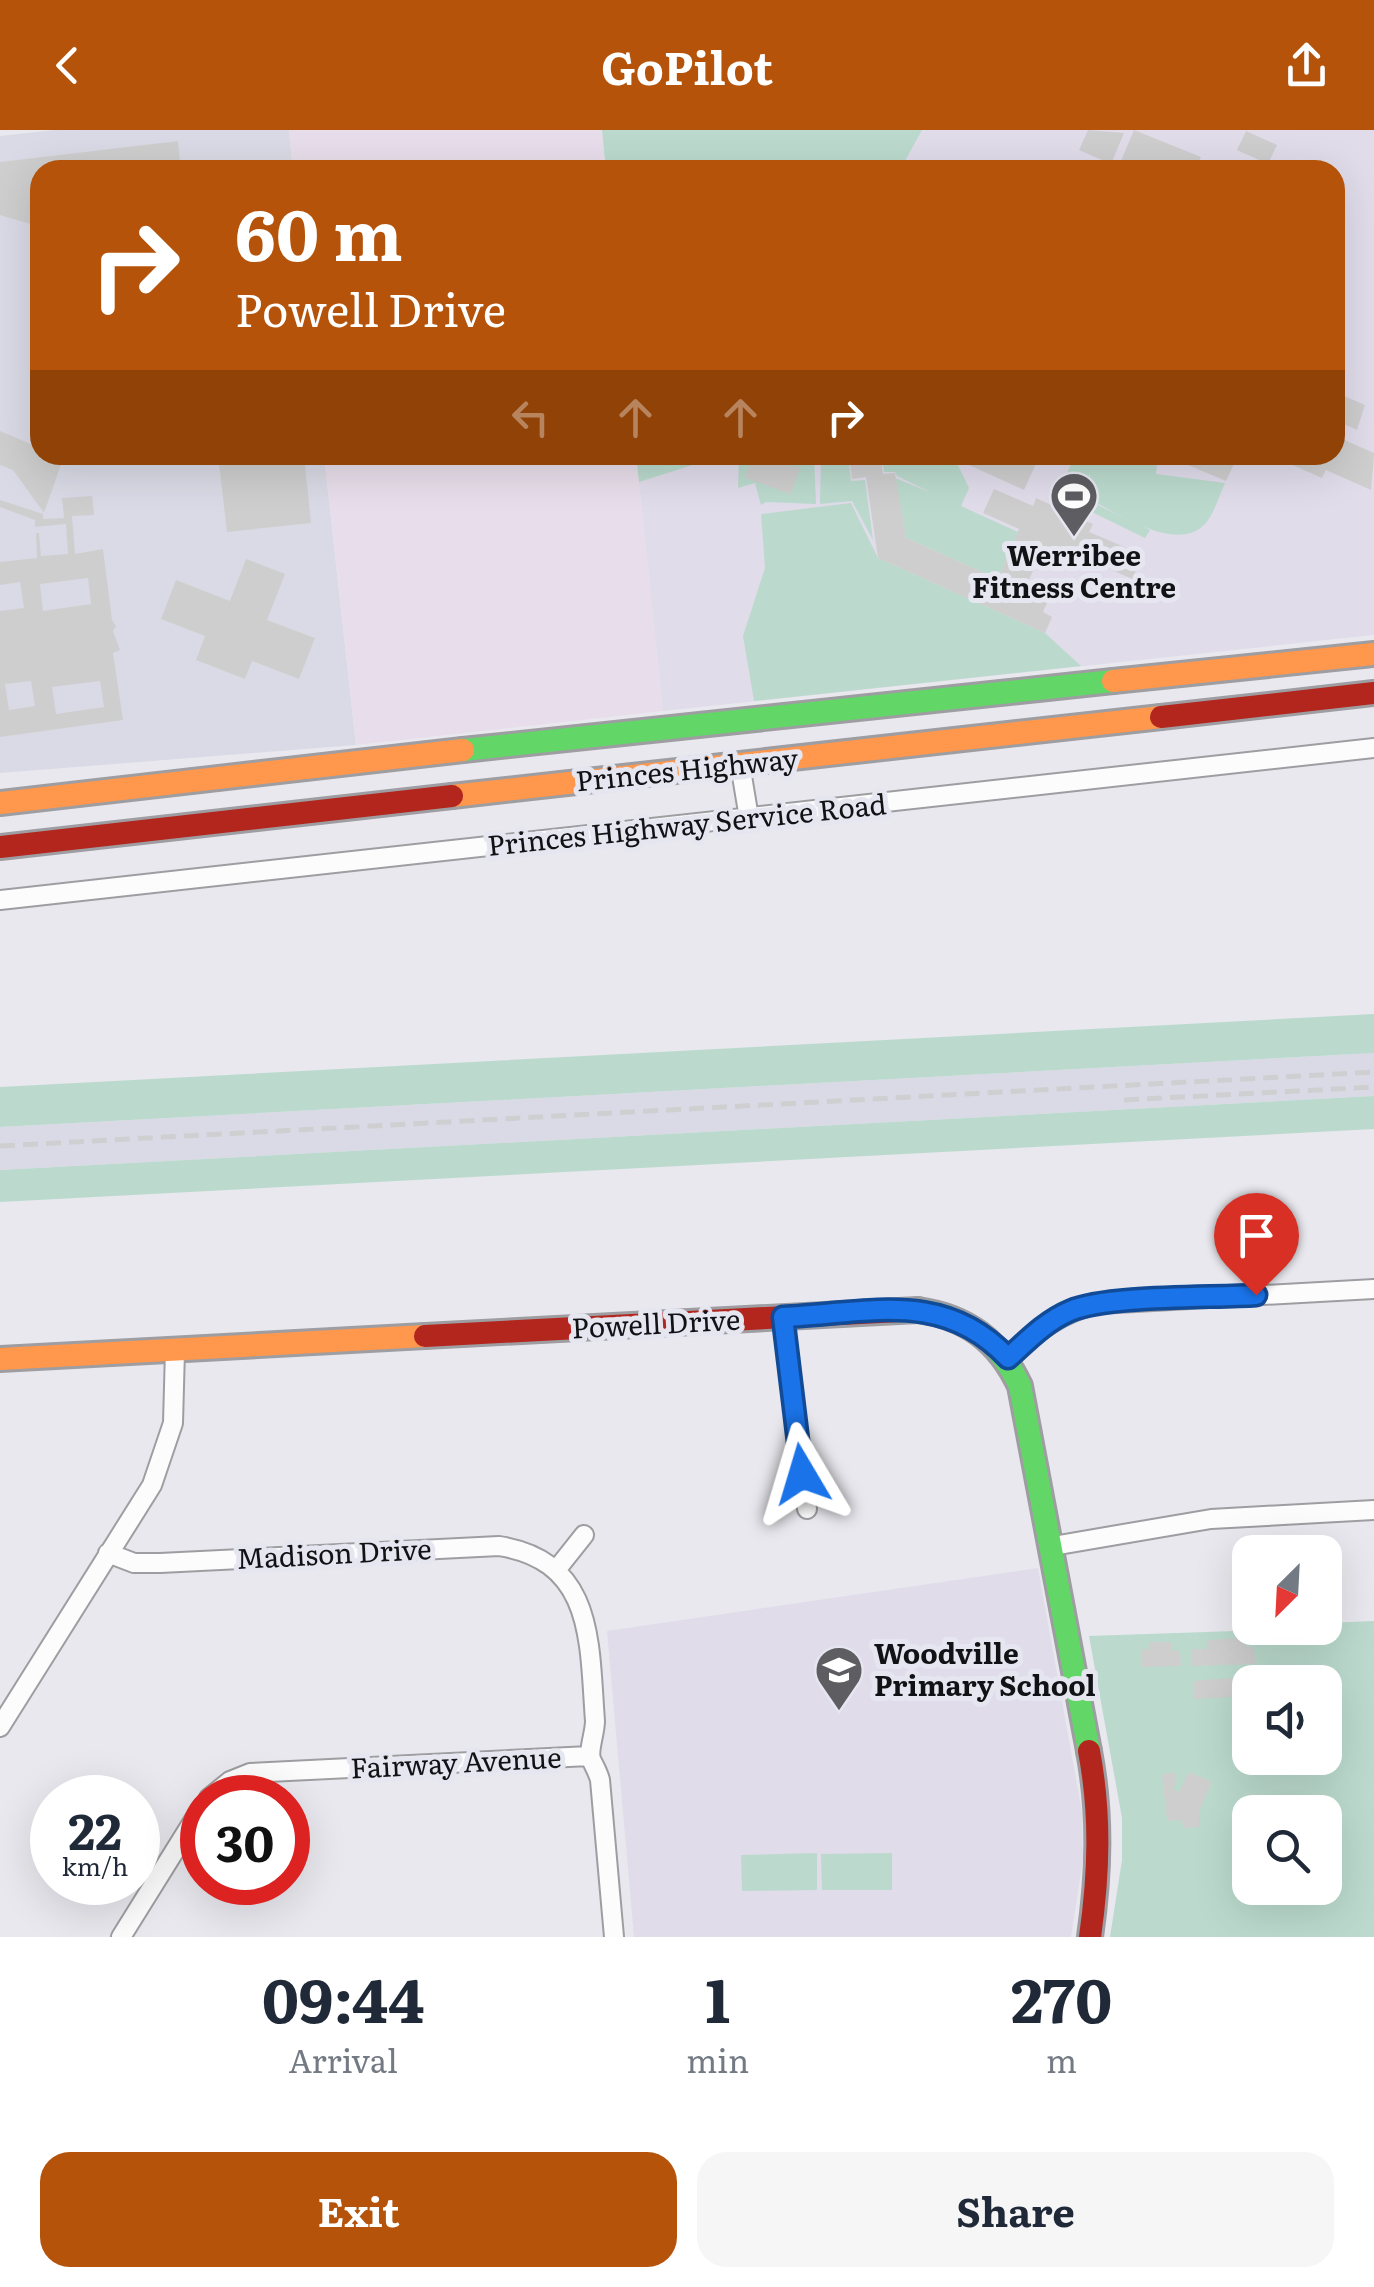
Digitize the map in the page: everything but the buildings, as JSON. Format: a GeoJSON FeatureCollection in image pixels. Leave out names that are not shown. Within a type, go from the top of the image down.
{"type":"FeatureCollection","features":[{"type":"Feature","properties":{"kind":"main road","name":"Princes Highway"},"geometry":{"type":"LineString","coordinates":[[0,802],[1370,652]]}},
{"type":"Feature","properties":{"kind":"main road","name":"Princes Highway"},"geometry":{"type":"LineString","coordinates":[[0,847],[1374,693]]}},
{"type":"Feature","properties":{"kind":"main road"},"geometry":{"type":"LineString","coordinates":[[740,719],[740,764]]}},
{"type":"Feature","properties":{"kind":"main road","name":"Powell Drive"},"geometry":{"type":"LineString","coordinates":[[0,1359],[935,1312],[976,1328],[1008,1358],[1027,1406],[1098,1799],[1099,1873],[1090,1937]]}},
{"type":"Feature","properties":{"kind":"street","name":"Princes Highway Service Road"},"geometry":{"type":"LineString","coordinates":[[0,900],[1374,748]]}},
{"type":"Feature","properties":{"kind":"street"},"geometry":{"type":"LineString","coordinates":[[740,764],[749,818]]}},
{"type":"Feature","properties":{"kind":"street"},"geometry":{"type":"LineString","coordinates":[[1008,1358],[1052,1320],[1086,1306],[1374,1289]]}},
{"type":"Feature","properties":{"kind":"street"},"geometry":{"type":"LineString","coordinates":[[783,1317],[807,1509]]}},
{"type":"Feature","properties":{"kind":"street"},"geometry":{"type":"LineString","coordinates":[[0,1727],[165,1455],[174,1424],[175,1350]]}},
{"type":"Feature","properties":{"kind":"street"},"geometry":{"type":"LineString","coordinates":[[1053,1546],[1211,1519],[1374,1510]]}},
{"type":"Feature","properties":{"kind":"street"},"geometry":{"type":"LineString","coordinates":[[584,1535],[557,1568],[572,1586],[586,1634],[595,1727],[589,1756],[600,1780],[614,1937]]}},
{"type":"Feature","properties":{"kind":"street","name":"Madison Drive"},"geometry":{"type":"LineString","coordinates":[[108,1553],[134,1563],[160,1564],[499,1546],[532,1554],[557,1568]]}},
{"type":"Feature","properties":{"kind":"street","name":"Fairway Avenue"},"geometry":{"type":"LineString","coordinates":[[247,1775],[589,1756]]}},
{"type":"Feature","properties":{"kind":"street"},"geometry":{"type":"LineString","coordinates":[[121,1937],[180,1842]]}},
{"type":"Feature","properties":{"kind":"shaded area"},"geometry":{"type":"Polygon","coordinates":[[[54,130],[289,130],[292,160],[30,160],[30,465],[325,465],[356,745],[0,773],[0,136],[54,130]]]}},
{"type":"Feature","properties":{"kind":"shaded area"},"geometry":{"type":"Polygon","coordinates":[[[289,130],[602,130],[605,160],[292,160],[289,130]]]}},
{"type":"Feature","properties":{"kind":"shaded area"},"geometry":{"type":"Polygon","coordinates":[[[602,130],[1374,130],[1374,635],[663,711],[637,465],[1345,465],[1345,160],[605,160],[602,130]]]}},
{"type":"Feature","properties":{"kind":"shaded area"},"geometry":{"type":"Polygon","coordinates":[[[325,465],[637,465],[663,711],[356,745],[325,465]]]}},
{"type":"Feature","properties":{"kind":"shaded area"},"geometry":{"type":"Polygon","coordinates":[[[1374,1053],[1374,1096],[0,1170],[0,1127],[1374,1053]]]}},
{"type":"Feature","properties":{"kind":"shaded area","name":"Woodville Primary School"},"geometry":{"type":"Polygon","coordinates":[[[1038,1568],[1082,1812],[1083,1859],[1071,1937],[634,1937],[607,1631],[1038,1568]]]}},
{"type":"Feature","properties":{"kind":"green space"},"geometry":{"type":"Polygon","coordinates":[[[602,130],[922,130],[906,160],[605,160],[602,130]]]}},
{"type":"Feature","properties":{"kind":"green space"},"geometry":{"type":"Polygon","coordinates":[[[637,465],[693,465],[639,482],[637,465]]]}},
{"type":"Feature","properties":{"kind":"green space"},"geometry":{"type":"Polygon","coordinates":[[[739,465],[814,465],[816,504],[761,505],[755,483],[738,488],[739,465]]]}},
{"type":"Feature","properties":{"kind":"green space"},"geometry":{"type":"Polygon","coordinates":[[[821,465],[849,465],[851,481],[865,480],[873,540],[852,501],[820,504],[821,465]]]}},
{"type":"Feature","properties":{"kind":"green space"},"geometry":{"type":"Polygon","coordinates":[[[883,465],[958,465],[969,488],[961,506],[1018,532],[998,579],[906,538],[895,478],[932,493],[895,472],[884,472],[883,465]]]}},
{"type":"Feature","properties":{"kind":"green space"},"geometry":{"type":"Polygon","coordinates":[[[1071,465],[1157,465],[1156,474],[1225,483],[1204,525],[1178,535],[1132,522],[1150,530],[1145,538],[1057,495],[1071,465]],[[1090,472],[1083,498],[1128,520],[1089,499],[1090,472]]]}},
{"type":"Feature","properties":{"kind":"green space"},"geometry":{"type":"Polygon","coordinates":[[[851,503],[878,558],[1045,633],[1081,666],[754,701],[743,636],[765,568],[761,514],[851,503]]]}},
{"type":"Feature","properties":{"kind":"green space"},"geometry":{"type":"Polygon","coordinates":[[[1374,1014],[1374,1053],[0,1127],[0,1087],[1374,1014]]]}},
{"type":"Feature","properties":{"kind":"green space"},"geometry":{"type":"Polygon","coordinates":[[[1374,1096],[1374,1129],[0,1202],[0,1170],[1374,1096]]]}},
{"type":"Feature","properties":{"kind":"green space"},"geometry":{"type":"Polygon","coordinates":[[[1374,1621],[1374,1937],[1110,1937],[1122,1860],[1122,1818],[1089,1636],[1232,1631],[1232,1645],[1342,1645],[1342,1622],[1374,1621]]]}},
{"type":"Feature","properties":{"kind":"green space"},"geometry":{"type":"Polygon","coordinates":[[[817,1853],[817,1890],[742,1891],[741,1855],[817,1853]]]}},
{"type":"Feature","properties":{"kind":"green space"},"geometry":{"type":"Polygon","coordinates":[[[892,1853],[892,1890],[822,1890],[821,1854],[892,1853]]]}},
{"type":"Feature","properties":{"kind":"railway"},"geometry":{"type":"LineString","coordinates":[[0,1146],[1374,1072]]}},
{"type":"Feature","properties":{"kind":"railway"},"geometry":{"type":"LineString","coordinates":[[1124,1100],[1374,1087]]}},
{"type":"Feature","properties":{"kind":"traffic: fast"},"geometry":{"type":"LineString","coordinates":[[463,750],[1113,681]]}},
{"type":"Feature","properties":{"kind":"traffic: fast"},"geometry":{"type":"LineString","coordinates":[[918,1310],[952,1318],[980,1334],[1002,1356],[1020,1386],[1089,1751]]}},
{"type":"Feature","properties":{"kind":"traffic: slow"},"geometry":{"type":"LineString","coordinates":[[1113,681],[1374,654]]}},
{"type":"Feature","properties":{"kind":"traffic: slow"},"geometry":{"type":"LineString","coordinates":[[452,796],[1161,717]]}},
{"type":"Feature","properties":{"kind":"traffic: slow"},"geometry":{"type":"LineString","coordinates":[[0,803],[463,750]]}},
{"type":"Feature","properties":{"kind":"traffic: slow"},"geometry":{"type":"LineString","coordinates":[[0,1359],[425,1336]]}},
{"type":"Feature","properties":{"kind":"traffic: jam"},"geometry":{"type":"LineString","coordinates":[[1161,717],[1374,693]]}},
{"type":"Feature","properties":{"kind":"traffic: jam"},"geometry":{"type":"LineString","coordinates":[[0,847],[452,796]]}},
{"type":"Feature","properties":{"kind":"traffic: jam"},"geometry":{"type":"LineString","coordinates":[[425,1336],[918,1310]]}},
{"type":"Feature","properties":{"kind":"traffic: jam"},"geometry":{"type":"LineString","coordinates":[[1089,1751],[1097,1844],[1090,1937]]}},
{"type":"Feature","properties":{"kind":"place","name":"Werribee Fitness Centre"},"geometry":{"type":"Point","coordinates":[1074,538]}},
{"type":"Feature","properties":{"kind":"place","name":"Woodville Primary School"},"geometry":{"type":"Point","coordinates":[839,1712]}},
{"type":"Feature","properties":{"kind":"route"},"geometry":{"type":"LineString","coordinates":[[802,1474],[783,1317],[935,1312],[976,1328],[1008,1358],[1052,1320],[1072,1309],[1256,1295]]}}]}
